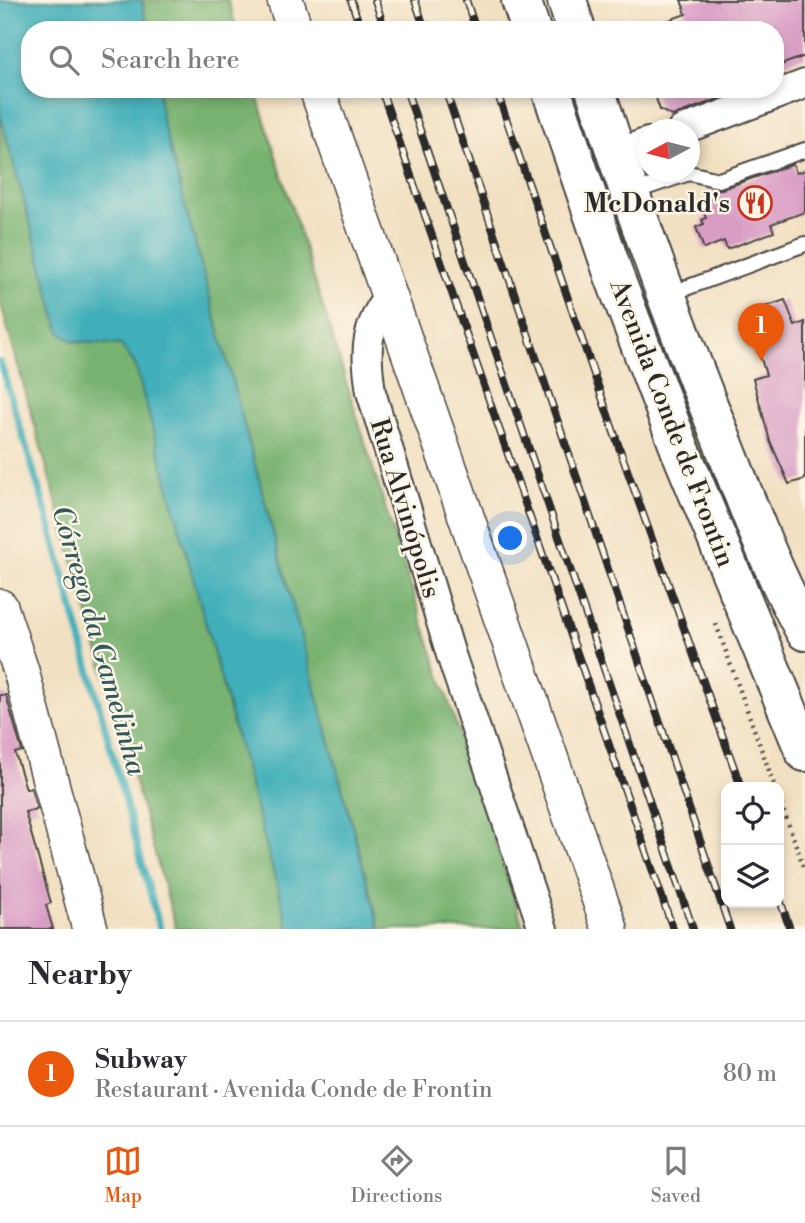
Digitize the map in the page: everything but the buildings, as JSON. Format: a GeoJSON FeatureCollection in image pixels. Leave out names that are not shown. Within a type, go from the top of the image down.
{"type":"FeatureCollection","features":[{"type":"Feature","properties":{"kind":"highway"},"geometry":{"type":"LineString","coordinates":[[521,0],[528,21]]}},
{"type":"Feature","properties":{"kind":"highway"},"geometry":{"type":"LineString","coordinates":[[567,0],[573,21]]}},
{"type":"Feature","properties":{"kind":"highway","name":"Avenida Conde de Frontin"},"geometry":{"type":"LineString","coordinates":[[554,98],[642,350],[805,752]]}},
{"type":"Feature","properties":{"kind":"highway","name":"Avenida Conde de Frontin"},"geometry":{"type":"LineString","coordinates":[[601,98],[632,148],[629,194],[782,589],[805,631]]}},
{"type":"Feature","properties":{"kind":"highway"},"geometry":{"type":"LineString","coordinates":[[769,663],[805,723]]}},
{"type":"Feature","properties":{"kind":"street"},"geometry":{"type":"LineString","coordinates":[[285,0],[292,21]]}},
{"type":"Feature","properties":{"kind":"street"},"geometry":{"type":"LineString","coordinates":[[784,92],[805,84]]}},
{"type":"Feature","properties":{"kind":"street"},"geometry":{"type":"LineString","coordinates":[[320,98],[390,290],[610,929]]}},
{"type":"Feature","properties":{"kind":"street"},"geometry":{"type":"LineString","coordinates":[[700,123],[767,98]]}},
{"type":"Feature","properties":{"kind":"street","name":"Rua Alvinópolis"},"geometry":{"type":"LineString","coordinates":[[390,290],[370,325],[366,358],[371,392],[451,655],[543,929]]}},
{"type":"Feature","properties":{"kind":"street"},"geometry":{"type":"LineString","coordinates":[[0,607],[10,674],[90,929]]}},
{"type":"Feature","properties":{"kind":"lane"},"geometry":{"type":"LineString","coordinates":[[629,194],[689,173],[719,180],[805,150]]}},
{"type":"Feature","properties":{"kind":"lane"},"geometry":{"type":"LineString","coordinates":[[666,295],[805,244]]}},
{"type":"Feature","properties":{"kind":"path"},"geometry":{"type":"LineString","coordinates":[[784,811],[805,870]]}},
{"type":"Feature","properties":{"kind":"green space"},"geometry":{"type":"Polygon","coordinates":[[[142,0],[228,0],[234,21],[146,21],[142,0]]]}},
{"type":"Feature","properties":{"kind":"green space"},"geometry":{"type":"Polygon","coordinates":[[[159,98],[258,98],[396,542],[524,929],[380,929],[162,120],[159,98]]]}},
{"type":"Feature","properties":{"kind":"green space"},"geometry":{"type":"Polygon","coordinates":[[[0,114],[60,332],[72,341],[121,345],[135,364],[289,929],[176,929],[0,301],[0,114]]]}},
{"type":"Feature","properties":{"kind":"water"},"geometry":{"type":"Polygon","coordinates":[[[0,0],[142,0],[146,21],[21,21],[21,98],[159,98],[162,120],[380,929],[289,929],[135,364],[121,345],[72,341],[60,332],[0,114],[0,0]]]}},
{"type":"Feature","properties":{"kind":"waterway","name":"Córrego da Gamelinha"},"geometry":{"type":"LineString","coordinates":[[0,362],[48,518],[160,929]]}},
{"type":"Feature","properties":{"kind":"railway"},"geometry":{"type":"LineString","coordinates":[[351,0],[358,21]]}},
{"type":"Feature","properties":{"kind":"railway"},"geometry":{"type":"LineString","coordinates":[[375,0],[382,21]]}},
{"type":"Feature","properties":{"kind":"railway"},"geometry":{"type":"LineString","coordinates":[[415,0],[422,21]]}},
{"type":"Feature","properties":{"kind":"railway"},"geometry":{"type":"LineString","coordinates":[[466,0],[473,21]]}},
{"type":"Feature","properties":{"kind":"railway"},"geometry":{"type":"LineString","coordinates":[[384,98],[673,929]]}},
{"type":"Feature","properties":{"kind":"railway"},"geometry":{"type":"LineString","coordinates":[[409,98],[693,929]]}},
{"type":"Feature","properties":{"kind":"railway"},"geometry":{"type":"LineString","coordinates":[[448,98],[730,929]]}},
{"type":"Feature","properties":{"kind":"railway"},"geometry":{"type":"LineString","coordinates":[[499,98],[620,450],[739,782]]}},
{"type":"Feature","properties":{"kind":"railway"},"geometry":{"type":"LineString","coordinates":[[783,908],[790,929]]}},
{"type":"Feature","properties":{"kind":"place","name":"McDonald's"},"geometry":{"type":"Point","coordinates":[755,203]}},
{"type":"Feature","properties":{"kind":"place","name":"Subway"},"geometry":{"type":"Point","coordinates":[761,361]}}]}
